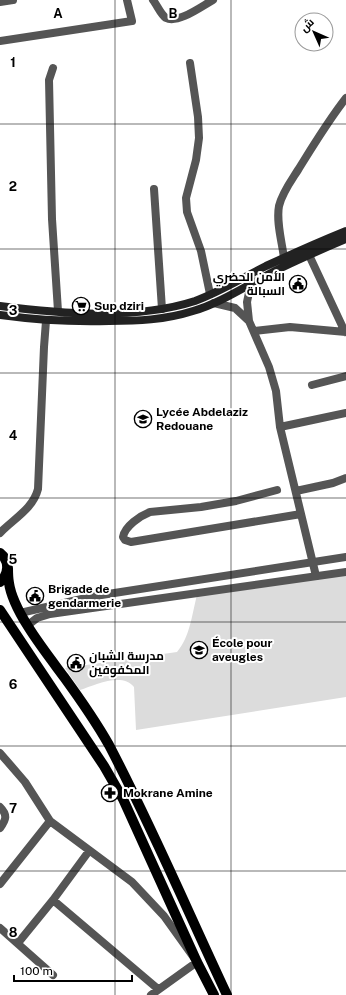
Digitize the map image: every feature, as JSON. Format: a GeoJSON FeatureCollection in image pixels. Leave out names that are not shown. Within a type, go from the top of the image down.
{"type":"FeatureCollection","features":[{"type":"Feature","properties":{"kind":"main road"},"geometry":{"type":"LineString","coordinates":[[0,306],[58,311],[109,313],[144,312],[162,309],[196,301],[284,258],[346,231]]}},
{"type":"Feature","properties":{"kind":"main road"},"geometry":{"type":"LineString","coordinates":[[0,315],[46,321],[80,322],[140,321],[172,317],[194,311],[214,303],[309,255],[346,239]]}},
{"type":"Feature","properties":{"kind":"main road"},"geometry":{"type":"LineString","coordinates":[[0,553],[6,561],[9,584],[20,612],[44,651],[96,724],[108,745],[156,839],[186,908],[227,995]]}},
{"type":"Feature","properties":{"kind":"main road"},"geometry":{"type":"LineString","coordinates":[[0,582],[5,577],[8,568]]}},
{"type":"Feature","properties":{"kind":"main road"},"geometry":{"type":"LineString","coordinates":[[0,610],[104,766],[123,799],[197,962],[214,995]]}},
{"type":"Feature","properties":{"kind":"street"},"geometry":{"type":"LineString","coordinates":[[0,2],[13,0]]}},
{"type":"Feature","properties":{"kind":"street"},"geometry":{"type":"LineString","coordinates":[[0,41],[132,21],[127,0]]}},
{"type":"Feature","properties":{"kind":"street"},"geometry":{"type":"LineString","coordinates":[[153,0],[166,17],[173,19],[184,16],[213,0]]}},
{"type":"Feature","properties":{"kind":"street"},"geometry":{"type":"LineString","coordinates":[[190,63],[198,117],[199,138],[195,166],[186,198],[187,212],[200,251],[210,294]]}},
{"type":"Feature","properties":{"kind":"street"},"geometry":{"type":"LineString","coordinates":[[53,68],[49,80],[52,219],[58,311]]}},
{"type":"Feature","properties":{"kind":"street"},"geometry":{"type":"LineString","coordinates":[[284,258],[279,220],[279,206],[286,190],[309,151],[334,113],[346,98]]}},
{"type":"Feature","properties":{"kind":"street"},"geometry":{"type":"LineString","coordinates":[[154,189],[162,309]]}},
{"type":"Feature","properties":{"kind":"street"},"geometry":{"type":"LineString","coordinates":[[309,255],[346,332]]}},
{"type":"Feature","properties":{"kind":"street"},"geometry":{"type":"LineString","coordinates":[[248,321],[247,302],[251,284]]}},
{"type":"Feature","properties":{"kind":"street"},"geometry":{"type":"LineString","coordinates":[[214,303],[235,308],[248,321],[254,331],[269,367],[276,391],[280,427],[316,576]]}},
{"type":"Feature","properties":{"kind":"street"},"geometry":{"type":"LineString","coordinates":[[0,533],[24,512],[34,498],[38,489],[46,321]]}},
{"type":"Feature","properties":{"kind":"street"},"geometry":{"type":"LineString","coordinates":[[254,331],[290,327],[346,332]]}},
{"type":"Feature","properties":{"kind":"street"},"geometry":{"type":"LineString","coordinates":[[312,385],[346,376]]}},
{"type":"Feature","properties":{"kind":"street"},"geometry":{"type":"LineString","coordinates":[[280,427],[346,413]]}},
{"type":"Feature","properties":{"kind":"street"},"geometry":{"type":"LineString","coordinates":[[296,491],[333,483],[346,478]]}},
{"type":"Feature","properties":{"kind":"street"},"geometry":{"type":"LineString","coordinates":[[277,490],[236,501],[201,507],[150,512],[144,514],[127,528],[123,537],[125,540],[131,542],[301,514]]}},
{"type":"Feature","properties":{"kind":"street"},"geometry":{"type":"LineString","coordinates":[[20,612],[95,596],[346,557]]}},
{"type":"Feature","properties":{"kind":"street"},"geometry":{"type":"LineString","coordinates":[[28,625],[38,618],[50,614],[346,572]]}},
{"type":"Feature","properties":{"kind":"street"},"geometry":{"type":"LineString","coordinates":[[0,753],[25,782],[50,821],[89,852],[132,882],[164,916],[197,962],[151,995]]}},
{"type":"Feature","properties":{"kind":"street"},"geometry":{"type":"LineString","coordinates":[[0,807],[6,815],[6,820],[0,828]]}},
{"type":"Feature","properties":{"kind":"street"},"geometry":{"type":"LineString","coordinates":[[0,884],[50,821]]}},
{"type":"Feature","properties":{"kind":"street"},"geometry":{"type":"LineString","coordinates":[[18,943],[89,852]]}},
{"type":"Feature","properties":{"kind":"street"},"geometry":{"type":"LineString","coordinates":[[53,900],[158,989]]}},
{"type":"Feature","properties":{"kind":"street"},"geometry":{"type":"LineString","coordinates":[[0,928],[53,975]]}},
{"type":"Feature","properties":{"kind":"shaded area","name":"École pour aveugles"},"geometry":{"type":"Polygon","coordinates":[[[346,574],[346,697],[136,730],[134,687],[123,680],[116,680],[80,690],[65,668],[177,652],[188,632],[197,595],[346,574]]]}},
{"type":"Feature","properties":{"kind":"place","name":"الأمن الحضري السبالة"},"geometry":{"type":"Point","coordinates":[298,284]}},
{"type":"Feature","properties":{"kind":"place","name":"Sup dziri"},"geometry":{"type":"Point","coordinates":[81,306]}},
{"type":"Feature","properties":{"kind":"place","name":"Lycée Abdelaziz Redouane"},"geometry":{"type":"Point","coordinates":[143,419]}},
{"type":"Feature","properties":{"kind":"place","name":"Brigade de gendarmerie"},"geometry":{"type":"Point","coordinates":[35,596]}},
{"type":"Feature","properties":{"kind":"place","name":"École pour aveugles"},"geometry":{"type":"Point","coordinates":[199,650]}},
{"type":"Feature","properties":{"kind":"place","name":"مدرسة الشبان المكفوفين"},"geometry":{"type":"Point","coordinates":[76,663]}},
{"type":"Feature","properties":{"kind":"place","name":"Mokrane Amine"},"geometry":{"type":"Point","coordinates":[110,793]}}]}
